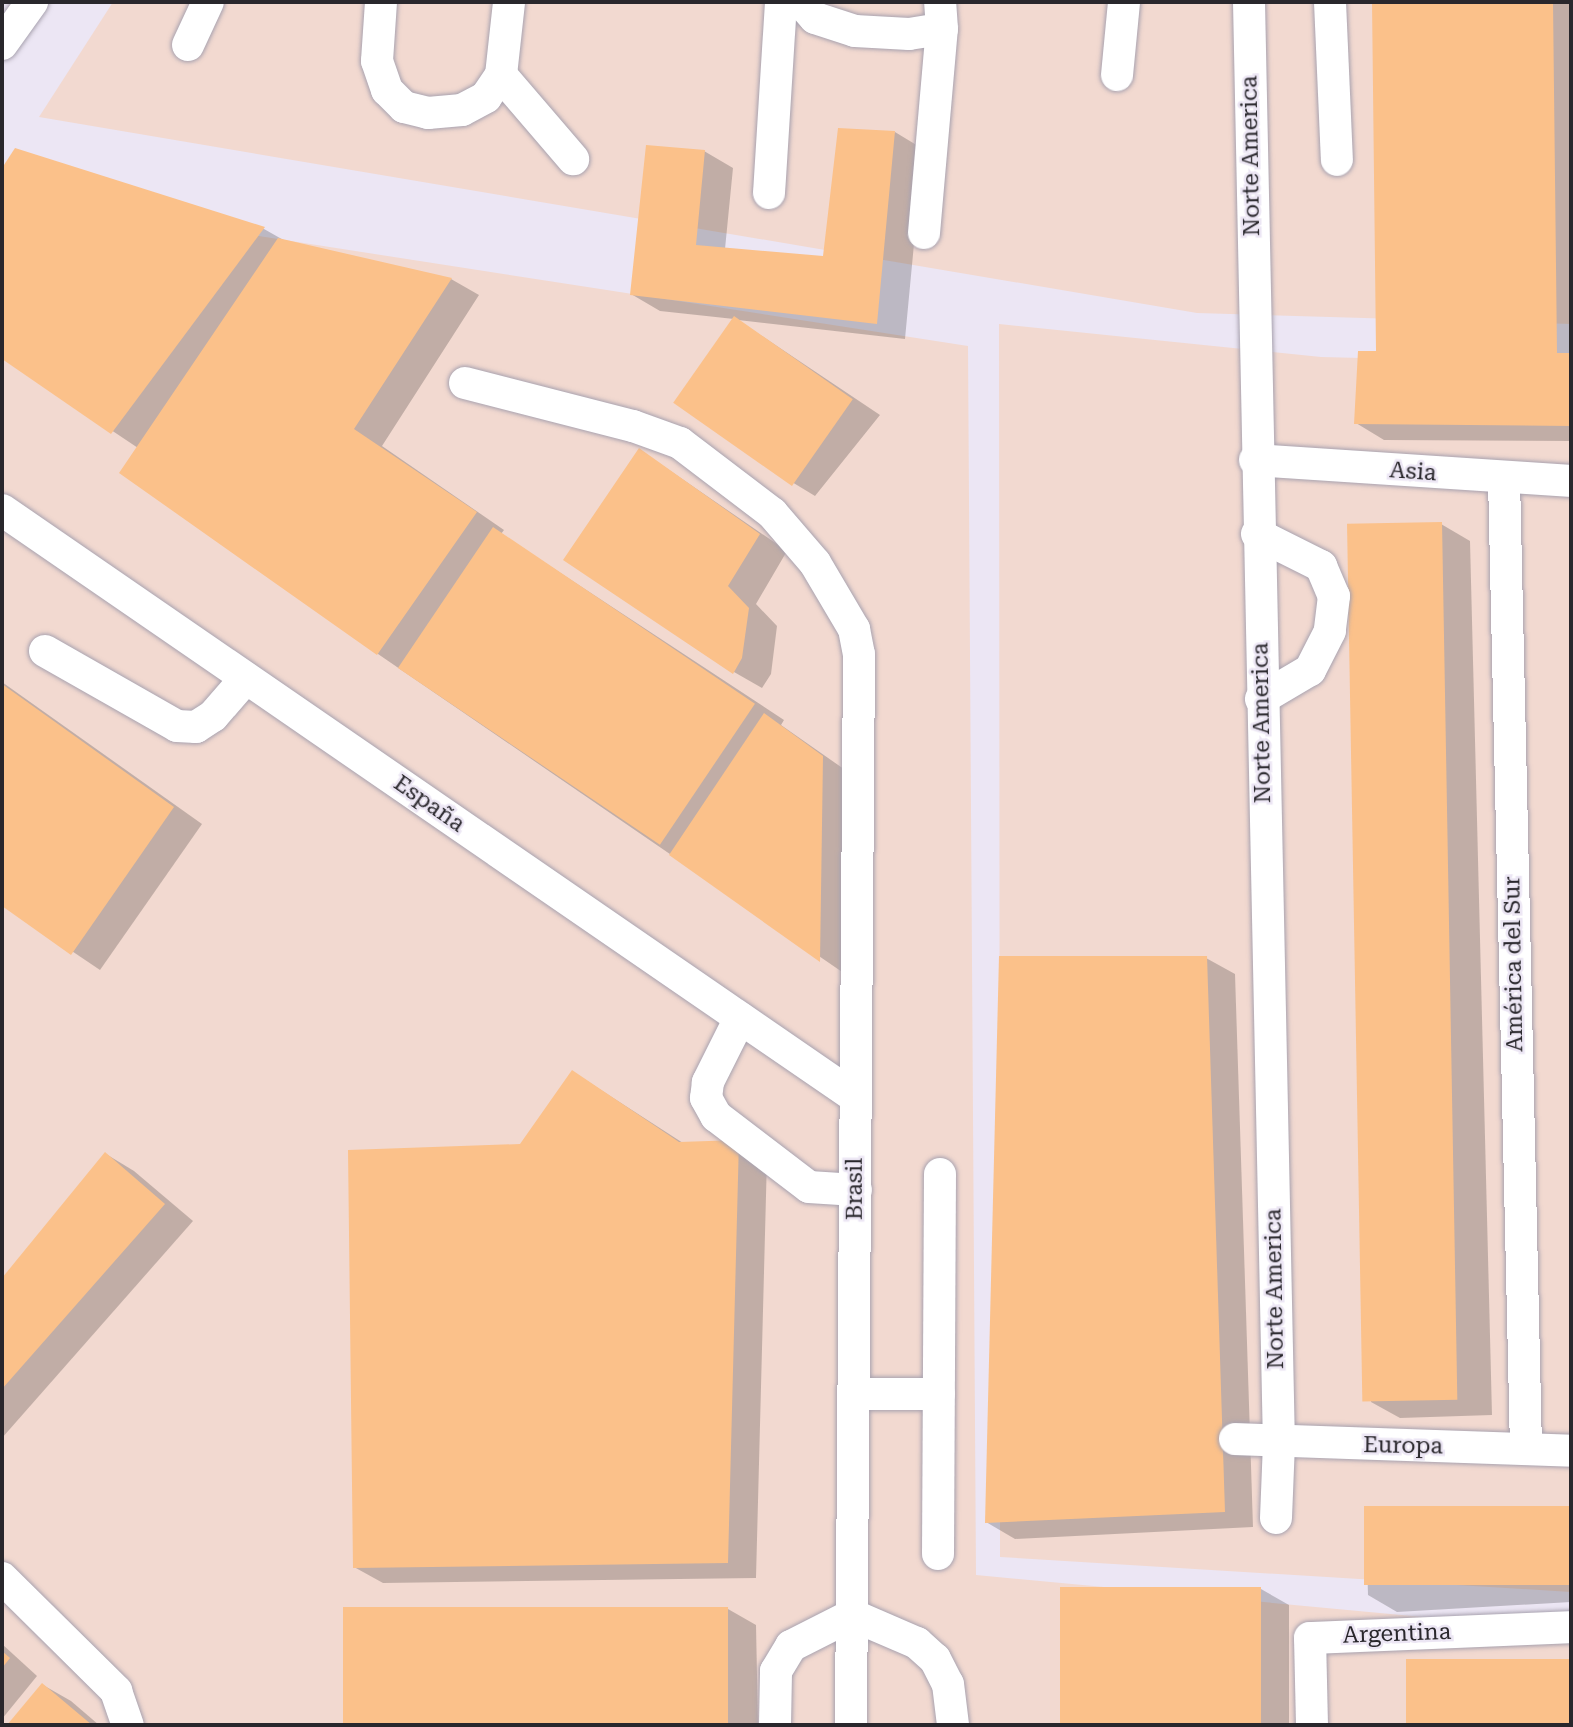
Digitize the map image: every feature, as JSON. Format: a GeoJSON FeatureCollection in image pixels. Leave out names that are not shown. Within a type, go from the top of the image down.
{"type":"FeatureCollection","features":[{"type":"Feature","properties":{"kind":"street"},"geometry":{"type":"LineString","coordinates":[[2,44],[32,2]]}},
{"type":"Feature","properties":{"kind":"street"},"geometry":{"type":"LineString","coordinates":[[188,45],[208,2]]}},
{"type":"Feature","properties":{"kind":"street"},"geometry":{"type":"LineString","coordinates":[[381,2],[377,61],[387,90],[404,107],[428,113],[462,110],[486,97],[501,75],[509,2]]}},
{"type":"Feature","properties":{"kind":"street"},"geometry":{"type":"LineString","coordinates":[[769,193],[781,2]]}},
{"type":"Feature","properties":{"kind":"street"},"geometry":{"type":"LineString","coordinates":[[801,2],[815,18],[855,31],[909,34],[941,15]]}},
{"type":"Feature","properties":{"kind":"street"},"geometry":{"type":"LineString","coordinates":[[1117,75],[1124,2]]}},
{"type":"Feature","properties":{"kind":"street","name":"Norte America"},"geometry":{"type":"LineString","coordinates":[[1249,2],[1255,460],[1279,1443]]}},
{"type":"Feature","properties":{"kind":"street"},"geometry":{"type":"LineString","coordinates":[[1330,2],[1338,160]]}},
{"type":"Feature","properties":{"kind":"street"},"geometry":{"type":"LineString","coordinates":[[924,233],[941,15]]}},
{"type":"Feature","properties":{"kind":"street"},"geometry":{"type":"LineString","coordinates":[[501,75],[573,159]]}},
{"type":"Feature","properties":{"kind":"street","name":"Brasil"},"geometry":{"type":"LineString","coordinates":[[465,383],[632,426],[680,443],[772,513],[815,563],[838,596],[859,654],[851,1725]]}},
{"type":"Feature","properties":{"kind":"street","name":"Asia"},"geometry":{"type":"LineString","coordinates":[[1255,460],[1504,479],[1571,481]]}},
{"type":"Feature","properties":{"kind":"street","name":"América del Sur"},"geometry":{"type":"LineString","coordinates":[[1504,479],[1526,1449]]}},
{"type":"Feature","properties":{"kind":"street","name":"España"},"geometry":{"type":"LineString","coordinates":[[5,517],[246,678],[855,1097]]}},
{"type":"Feature","properties":{"kind":"street"},"geometry":{"type":"LineString","coordinates":[[1257,534],[1321,566],[1334,596],[1331,631],[1310,670],[1261,699]]}},
{"type":"Feature","properties":{"kind":"street"},"geometry":{"type":"LineString","coordinates":[[45,651],[177,726],[195,727],[213,716],[246,678]]}},
{"type":"Feature","properties":{"kind":"street"},"geometry":{"type":"LineString","coordinates":[[740,1018],[708,1082],[706,1098],[716,1116],[809,1187],[856,1190]]}},
{"type":"Feature","properties":{"kind":"street"},"geometry":{"type":"LineString","coordinates":[[938,1554],[940,1174]]}},
{"type":"Feature","properties":{"kind":"street"},"geometry":{"type":"LineString","coordinates":[[855,1394],[939,1394]]}},
{"type":"Feature","properties":{"kind":"street","name":"Europa"},"geometry":{"type":"LineString","coordinates":[[1235,1439],[1279,1443],[1571,1451]]}},
{"type":"Feature","properties":{"kind":"street"},"geometry":{"type":"LineString","coordinates":[[1276,1518],[1279,1443]]}},
{"type":"Feature","properties":{"kind":"street"},"geometry":{"type":"LineString","coordinates":[[2,1578],[116,1691],[128,1725]]}},
{"type":"Feature","properties":{"kind":"street"},"geometry":{"type":"LineString","coordinates":[[775,1725],[776,1671],[791,1646],[852,1615],[917,1643],[935,1659],[948,1684],[953,1725]]}},
{"type":"Feature","properties":{"kind":"street","name":"Argentina"},"geometry":{"type":"LineString","coordinates":[[1312,1725],[1310,1638],[1571,1627]]}},
{"type":"Feature","properties":{"kind":"shaded area"},"geometry":{"type":"Polygon","coordinates":[[[113,2],[1571,2],[1571,324],[1197,313],[39,117],[113,2]]]}},
{"type":"Feature","properties":{"kind":"shaded area"},"geometry":{"type":"Polygon","coordinates":[[[7,197],[968,346],[976,1575],[1444,1619],[1571,1627],[1571,1725],[2,1725],[2,205],[7,197]]]}},
{"type":"Feature","properties":{"kind":"shaded area"},"geometry":{"type":"Polygon","coordinates":[[[999,324],[1321,357],[1571,363],[1571,1592],[1000,1557],[999,324]]]}},
{"type":"Feature","properties":{"kind":"building"},"geometry":{"type":"Polygon","coordinates":[[[1372,2],[1553,2],[1557,353],[1571,353],[1571,426],[1354,424],[1358,351],[1376,351],[1372,2]]]}},
{"type":"Feature","properties":{"kind":"building"},"geometry":{"type":"Polygon","coordinates":[[[838,128],[895,131],[877,324],[630,295],[646,145],[705,150],[696,245],[823,256],[838,128]]]}},
{"type":"Feature","properties":{"kind":"building"},"geometry":{"type":"Polygon","coordinates":[[[15,148],[265,227],[111,434],[2,359],[2,168],[15,148]]]}},
{"type":"Feature","properties":{"kind":"building"},"geometry":{"type":"Polygon","coordinates":[[[278,238],[452,278],[354,429],[477,512],[377,655],[119,473],[278,238]]]}},
{"type":"Feature","properties":{"kind":"building"},"geometry":{"type":"Polygon","coordinates":[[[734,316],[853,399],[792,486],[673,403],[734,316]]]}},
{"type":"Feature","properties":{"kind":"building"},"geometry":{"type":"Polygon","coordinates":[[[639,448],[760,534],[728,586],[749,608],[742,658],[733,674],[563,560],[639,448]]]}},
{"type":"Feature","properties":{"kind":"building"},"geometry":{"type":"Polygon","coordinates":[[[1442,522],[1457,1400],[1362,1402],[1347,524],[1442,522]]]}},
{"type":"Feature","properties":{"kind":"building"},"geometry":{"type":"Polygon","coordinates":[[[493,527],[755,704],[660,845],[398,668],[493,527]]]}},
{"type":"Feature","properties":{"kind":"building"},"geometry":{"type":"Polygon","coordinates":[[[2,684],[174,807],[71,955],[2,906],[2,684]]]}},
{"type":"Feature","properties":{"kind":"building"},"geometry":{"type":"Polygon","coordinates":[[[764,713],[823,756],[820,962],[669,855],[764,713]]]}},
{"type":"Feature","properties":{"kind":"building"},"geometry":{"type":"Polygon","coordinates":[[[999,956],[1207,956],[1225,1512],[985,1523],[999,956]]]}},
{"type":"Feature","properties":{"kind":"building"},"geometry":{"type":"Polygon","coordinates":[[[572,1070],[679,1142],[739,1140],[728,1563],[353,1568],[348,1150],[520,1144],[572,1070]]]}},
{"type":"Feature","properties":{"kind":"building"},"geometry":{"type":"Polygon","coordinates":[[[105,1152],[165,1204],[2,1389],[2,1278],[105,1152]]]}},
{"type":"Feature","properties":{"kind":"building"},"geometry":{"type":"Polygon","coordinates":[[[1364,1506],[1571,1506],[1571,1585],[1364,1585],[1364,1506]]]}},
{"type":"Feature","properties":{"kind":"building"},"geometry":{"type":"Polygon","coordinates":[[[1060,1587],[1261,1587],[1261,1725],[1060,1725],[1060,1587]]]}},
{"type":"Feature","properties":{"kind":"building"},"geometry":{"type":"Polygon","coordinates":[[[343,1607],[728,1607],[728,1725],[343,1725],[343,1607]]]}},
{"type":"Feature","properties":{"kind":"building"},"geometry":{"type":"Polygon","coordinates":[[[2,1651],[10,1658],[2,1668],[2,1651]]]}},
{"type":"Feature","properties":{"kind":"building"},"geometry":{"type":"Polygon","coordinates":[[[1406,1659],[1571,1659],[1571,1725],[1406,1725],[1406,1659]]]}},
{"type":"Feature","properties":{"kind":"building"},"geometry":{"type":"Polygon","coordinates":[[[42,1683],[92,1725],[7,1725],[42,1683]]]}}]}
